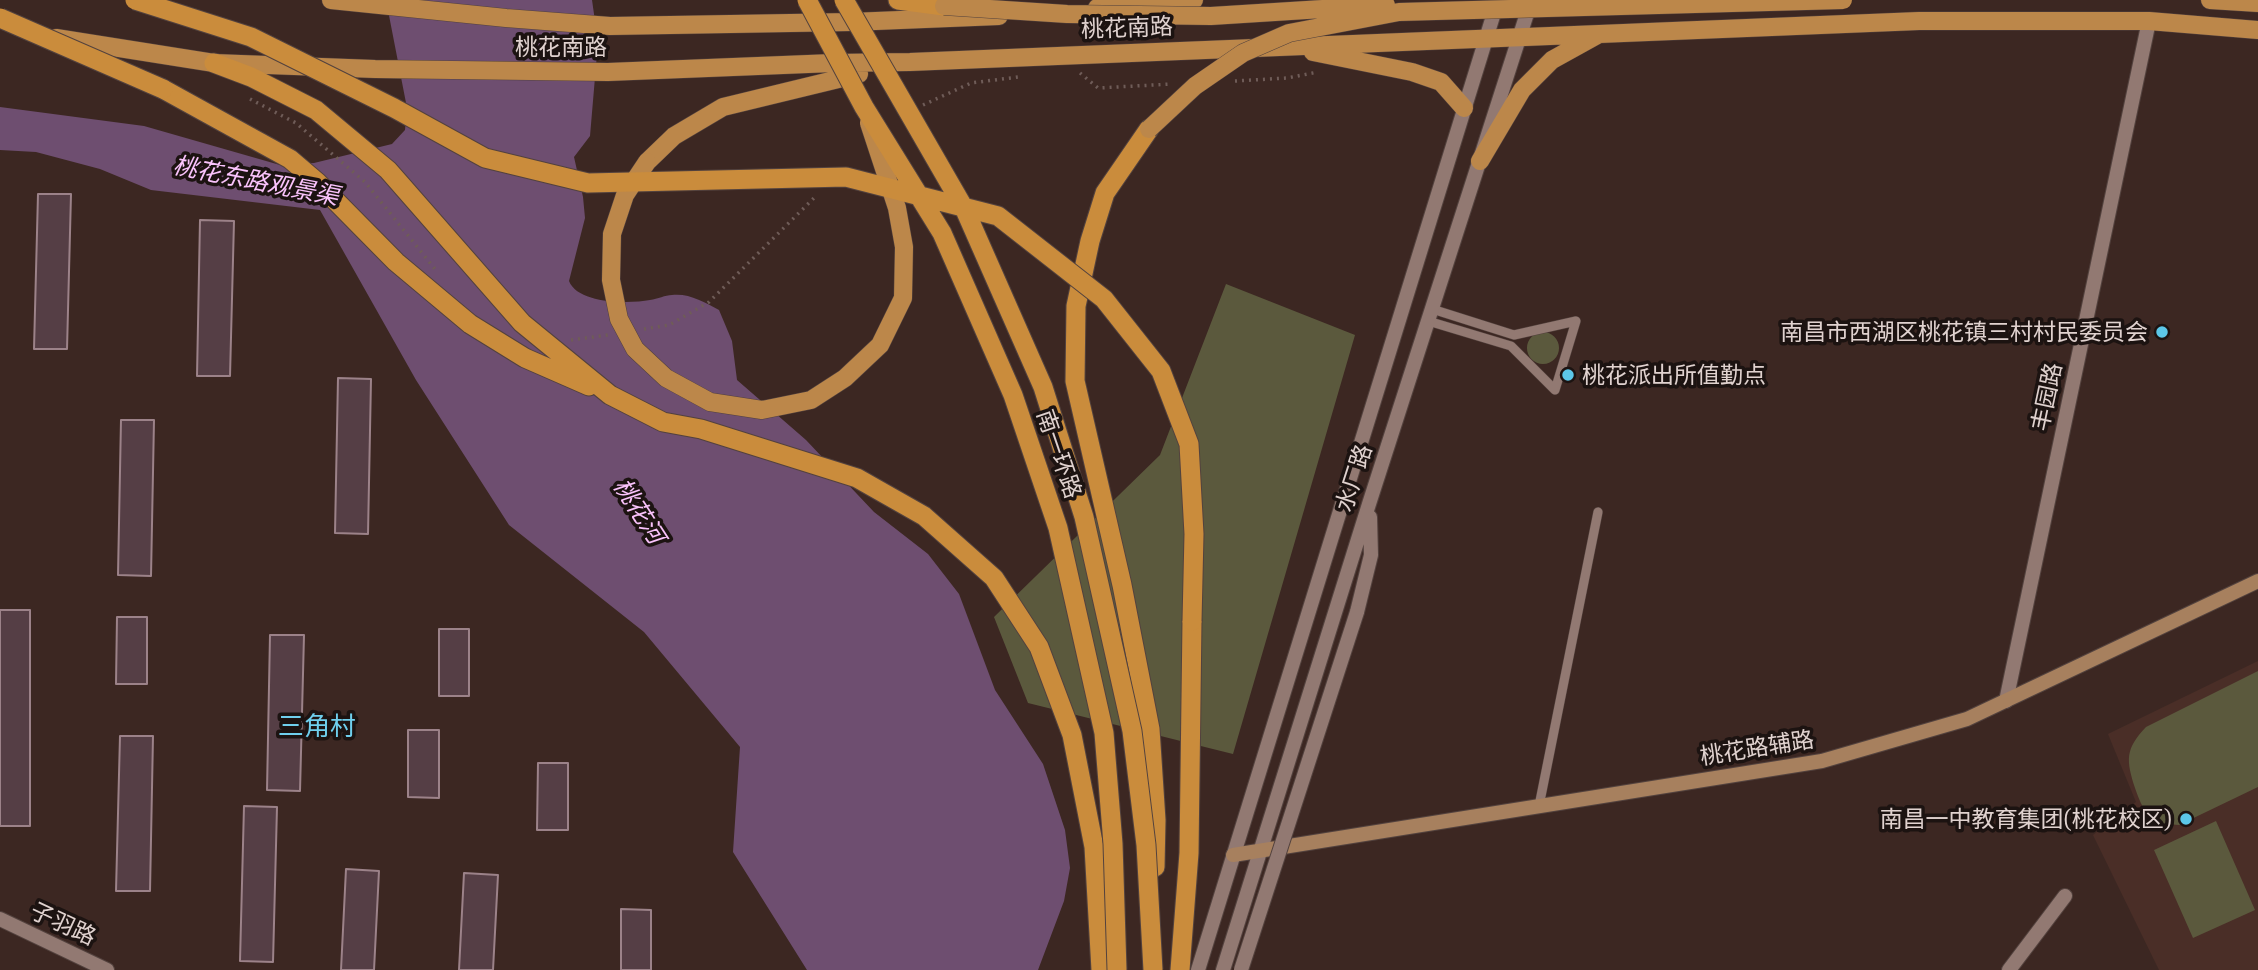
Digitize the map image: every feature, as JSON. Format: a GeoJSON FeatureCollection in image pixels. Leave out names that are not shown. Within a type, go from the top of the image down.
{"type":"FeatureCollection","features":[{"type":"Feature","properties":{"kind":"highway"},"geometry":{"type":"LineString","coordinates":[[135,0],[251,37],[394,108],[485,158],[588,183],[846,177],[998,216],[1104,299],[1161,372],[1189,444],[1194,534],[1189,853],[1180,970]]}},
{"type":"Feature","properties":{"kind":"highway","name":"南一环路"},"geometry":{"type":"LineString","coordinates":[[806,0],[864,107],[942,233],[1013,395],[1058,528],[1104,733],[1113,844],[1117,970]]}},
{"type":"Feature","properties":{"kind":"highway","name":"南一环路"},"geometry":{"type":"LineString","coordinates":[[842,0],[965,210],[1043,387],[1084,517],[1132,731],[1146,845],[1153,968]]}},
{"type":"Feature","properties":{"kind":"highway"},"geometry":{"type":"LineString","coordinates":[[898,0],[944,6]]}},
{"type":"Feature","properties":{"kind":"highway"},"geometry":{"type":"LineString","coordinates":[[0,18],[163,89],[290,159],[317,182],[396,262],[461,318],[525,358],[610,395],[663,422],[701,429],[857,478],[924,516],[995,578],[1039,647],[1072,735],[1094,848],[1101,970]]}},
{"type":"Feature","properties":{"kind":"highway"},"geometry":{"type":"LineString","coordinates":[[214,63],[250,76],[316,110],[388,170],[522,323],[610,395]]}},
{"type":"Feature","properties":{"kind":"highway"},"geometry":{"type":"LineString","coordinates":[[1149,129],[1105,193],[1090,241],[1076,306],[1075,381],[1122,585],[1150,729],[1156,820],[1153,968]]}},
{"type":"Feature","properties":{"kind":"main road","name":"桃花南路"},"geometry":{"type":"LineString","coordinates":[[331,0],[610,26],[986,17],[1194,0]]}},
{"type":"Feature","properties":{"kind":"main road"},"geometry":{"type":"LineString","coordinates":[[806,0],[833,63]]}},
{"type":"Feature","properties":{"kind":"main road"},"geometry":{"type":"LineString","coordinates":[[842,0],[869,63]]}},
{"type":"Feature","properties":{"kind":"main road"},"geometry":{"type":"LineString","coordinates":[[944,6],[1067,14],[1211,16],[1401,4],[1534,0]]}},
{"type":"Feature","properties":{"kind":"main road"},"geometry":{"type":"LineString","coordinates":[[1149,129],[1195,86],[1243,53],[1289,33],[1399,12],[1843,0]]}},
{"type":"Feature","properties":{"kind":"main road"},"geometry":{"type":"LineString","coordinates":[[2210,0],[2258,3]]}},
{"type":"Feature","properties":{"kind":"main road","name":"桃花南路"},"geometry":{"type":"LineString","coordinates":[[0,28],[214,63],[375,69],[608,72],[1919,20],[2149,21],[2258,30]]}},
{"type":"Feature","properties":{"kind":"main road"},"geometry":{"type":"LineString","coordinates":[[1480,161],[1522,90],[1552,60],[1603,33]]}},
{"type":"Feature","properties":{"kind":"main road"},"geometry":{"type":"LineString","coordinates":[[1282,46],[1412,72],[1441,82],[1464,108]]}},
{"type":"Feature","properties":{"kind":"main road"},"geometry":{"type":"LineString","coordinates":[[864,107],[897,208],[904,247],[903,298],[880,345],[845,377],[811,400],[762,410],[710,402],[666,378],[635,349],[619,319],[611,280],[612,234],[625,195],[647,162],[674,136],[723,107],[910,62]]}},
{"type":"Feature","properties":{"kind":"main road","name":"桃花路辅路"},"geometry":{"type":"LineString","coordinates":[[1233,855],[1822,761],[1967,719],[2258,581]]}},
{"type":"Feature","properties":{"kind":"street","name":"水厂路"},"geometry":{"type":"LineString","coordinates":[[1198,970],[1498,0]]}},
{"type":"Feature","properties":{"kind":"street","name":"水厂路"},"geometry":{"type":"LineString","coordinates":[[1223,970],[1369,504],[1520,36],[1534,0]]}},
{"type":"Feature","properties":{"kind":"street","name":"丰园路"},"geometry":{"type":"LineString","coordinates":[[2006,701],[2149,21]]}},
{"type":"Feature","properties":{"kind":"street"},"geometry":{"type":"LineString","coordinates":[[1241,970],[1357,612],[1371,555],[1369,504]]}},
{"type":"Feature","properties":{"kind":"street"},"geometry":{"type":"LineString","coordinates":[[2009,970],[2065,896]]}},
{"type":"Feature","properties":{"kind":"street","name":"子羽路"},"geometry":{"type":"LineString","coordinates":[[0,919],[107,970]]}},
{"type":"Feature","properties":{"kind":"lane"},"geometry":{"type":"LineString","coordinates":[[1430,315],[1514,335],[1576,321],[1555,390],[1511,346],[1430,315]]}},
{"type":"Feature","properties":{"kind":"lane"},"geometry":{"type":"LineString","coordinates":[[1539,806],[1598,512]]}},
{"type":"Feature","properties":{"kind":"path"},"geometry":{"type":"LineString","coordinates":[[1076,69],[1098,88],[1179,84]]}},
{"type":"Feature","properties":{"kind":"path"},"geometry":{"type":"LineString","coordinates":[[1233,81],[1287,78],[1328,71]]}},
{"type":"Feature","properties":{"kind":"path"},"geometry":{"type":"LineString","coordinates":[[921,106],[971,83],[1023,76]]}},
{"type":"Feature","properties":{"kind":"path"},"geometry":{"type":"LineString","coordinates":[[709,302],[821,191]]}},
{"type":"Feature","properties":{"kind":"shaded area"},"geometry":{"type":"Polygon","coordinates":[[[1226,284],[1355,335],[1233,754],[1028,703],[994,617],[1160,455],[1226,284]]]}},
{"type":"Feature","properties":{"kind":"shaded area"},"geometry":{"type":"Polygon","coordinates":[[[1543,332],[1554,337],[1559,348],[1554,359],[1543,364],[1532,359],[1527,348],[1532,337],[1543,332]]]}},
{"type":"Feature","properties":{"kind":"shaded area","name":"南昌一中教育集团(桃花校区)"},"geometry":{"type":"Polygon","coordinates":[[[2258,661],[2258,970],[2159,970],[2093,835],[2136,802],[2108,734],[2258,661]]]}},
{"type":"Feature","properties":{"kind":"shaded area"},"geometry":{"type":"Polygon","coordinates":[[[2258,671],[2258,787],[2179,825],[2155,823],[2141,803],[2132,778],[2129,755],[2134,742],[2146,727],[2258,671]]]}},
{"type":"Feature","properties":{"kind":"shaded area"},"geometry":{"type":"Polygon","coordinates":[[[2216,821],[2255,910],[2193,938],[2154,850],[2216,821]]]}},
{"type":"Feature","properties":{"kind":"water"},"geometry":{"type":"Polygon","coordinates":[[[386,0],[592,0],[598,42],[590,136],[574,157],[585,218],[569,281],[574,289],[582,294],[605,301],[641,301],[684,295],[719,310],[732,341],[737,380],[806,440],[874,512],[928,554],[959,594],[995,690],[1043,764],[1065,830],[1070,868],[1064,901],[1038,970],[807,970],[733,852],[740,747],[644,632],[509,525],[416,380],[320,210],[151,190],[100,169],[36,152],[0,150],[0,107],[144,126],[280,165],[314,163],[392,144],[405,130],[407,108],[386,0]]]}},
{"type":"Feature","properties":{"kind":"building"},"geometry":{"type":"Polygon","coordinates":[[[38,194],[71,194],[67,349],[34,349],[38,194]]]}},
{"type":"Feature","properties":{"kind":"building"},"geometry":{"type":"Polygon","coordinates":[[[200,220],[234,221],[230,376],[197,376],[200,220]]]}},
{"type":"Feature","properties":{"kind":"building"},"geometry":{"type":"Polygon","coordinates":[[[338,378],[371,379],[368,534],[335,533],[338,378]]]}},
{"type":"Feature","properties":{"kind":"building"},"geometry":{"type":"Polygon","coordinates":[[[121,420],[154,420],[151,576],[118,575],[121,420]]]}},
{"type":"Feature","properties":{"kind":"building"},"geometry":{"type":"Polygon","coordinates":[[[0,610],[30,610],[30,826],[0,826],[0,610]]]}},
{"type":"Feature","properties":{"kind":"building"},"geometry":{"type":"Polygon","coordinates":[[[117,617],[147,617],[147,684],[116,684],[117,617]]]}},
{"type":"Feature","properties":{"kind":"building"},"geometry":{"type":"Polygon","coordinates":[[[439,629],[469,629],[469,696],[439,696],[439,629]]]}},
{"type":"Feature","properties":{"kind":"building"},"geometry":{"type":"Polygon","coordinates":[[[270,635],[304,635],[300,791],[267,790],[270,635]]]}},
{"type":"Feature","properties":{"kind":"building"},"geometry":{"type":"Polygon","coordinates":[[[408,730],[439,730],[439,798],[408,797],[408,730]]]}},
{"type":"Feature","properties":{"kind":"building"},"geometry":{"type":"Polygon","coordinates":[[[120,736],[153,736],[150,891],[116,891],[120,736]]]}},
{"type":"Feature","properties":{"kind":"building"},"geometry":{"type":"Polygon","coordinates":[[[538,763],[568,763],[568,830],[537,830],[538,763]]]}},
{"type":"Feature","properties":{"kind":"building"},"geometry":{"type":"Polygon","coordinates":[[[244,806],[277,807],[273,962],[240,961],[244,806]]]}},
{"type":"Feature","properties":{"kind":"building"},"geometry":{"type":"Polygon","coordinates":[[[346,869],[379,871],[374,970],[341,970],[346,869]]]}},
{"type":"Feature","properties":{"kind":"building"},"geometry":{"type":"Polygon","coordinates":[[[464,873],[498,875],[493,970],[459,970],[464,873]]]}},
{"type":"Feature","properties":{"kind":"building"},"geometry":{"type":"Polygon","coordinates":[[[621,909],[651,910],[651,970],[621,970],[621,909]]]}},
{"type":"Feature","properties":{"kind":"place","name":"南昌市西湖区桃花镇三村村民委员会"},"geometry":{"type":"Point","coordinates":[2162,332]}},
{"type":"Feature","properties":{"kind":"place","name":"桃花派出所值勤点"},"geometry":{"type":"Point","coordinates":[1568,375]}},
{"type":"Feature","properties":{"kind":"place","name":"南昌一中教育集团(桃花校区)"},"geometry":{"type":"Point","coordinates":[2186,819]}},
{"type":"Feature","properties":{"kind":"district","name":"三角村"},"geometry":{"type":"Point","coordinates":[317,726]}},
{"type":"Feature","properties":{"kind":"water label","name":"桃花东路观景渠"},"geometry":{"type":"Point","coordinates":[256,181]}},
{"type":"Feature","properties":{"kind":"water label","name":"桃花河"},"geometry":{"type":"Point","coordinates":[639,511]}}]}
